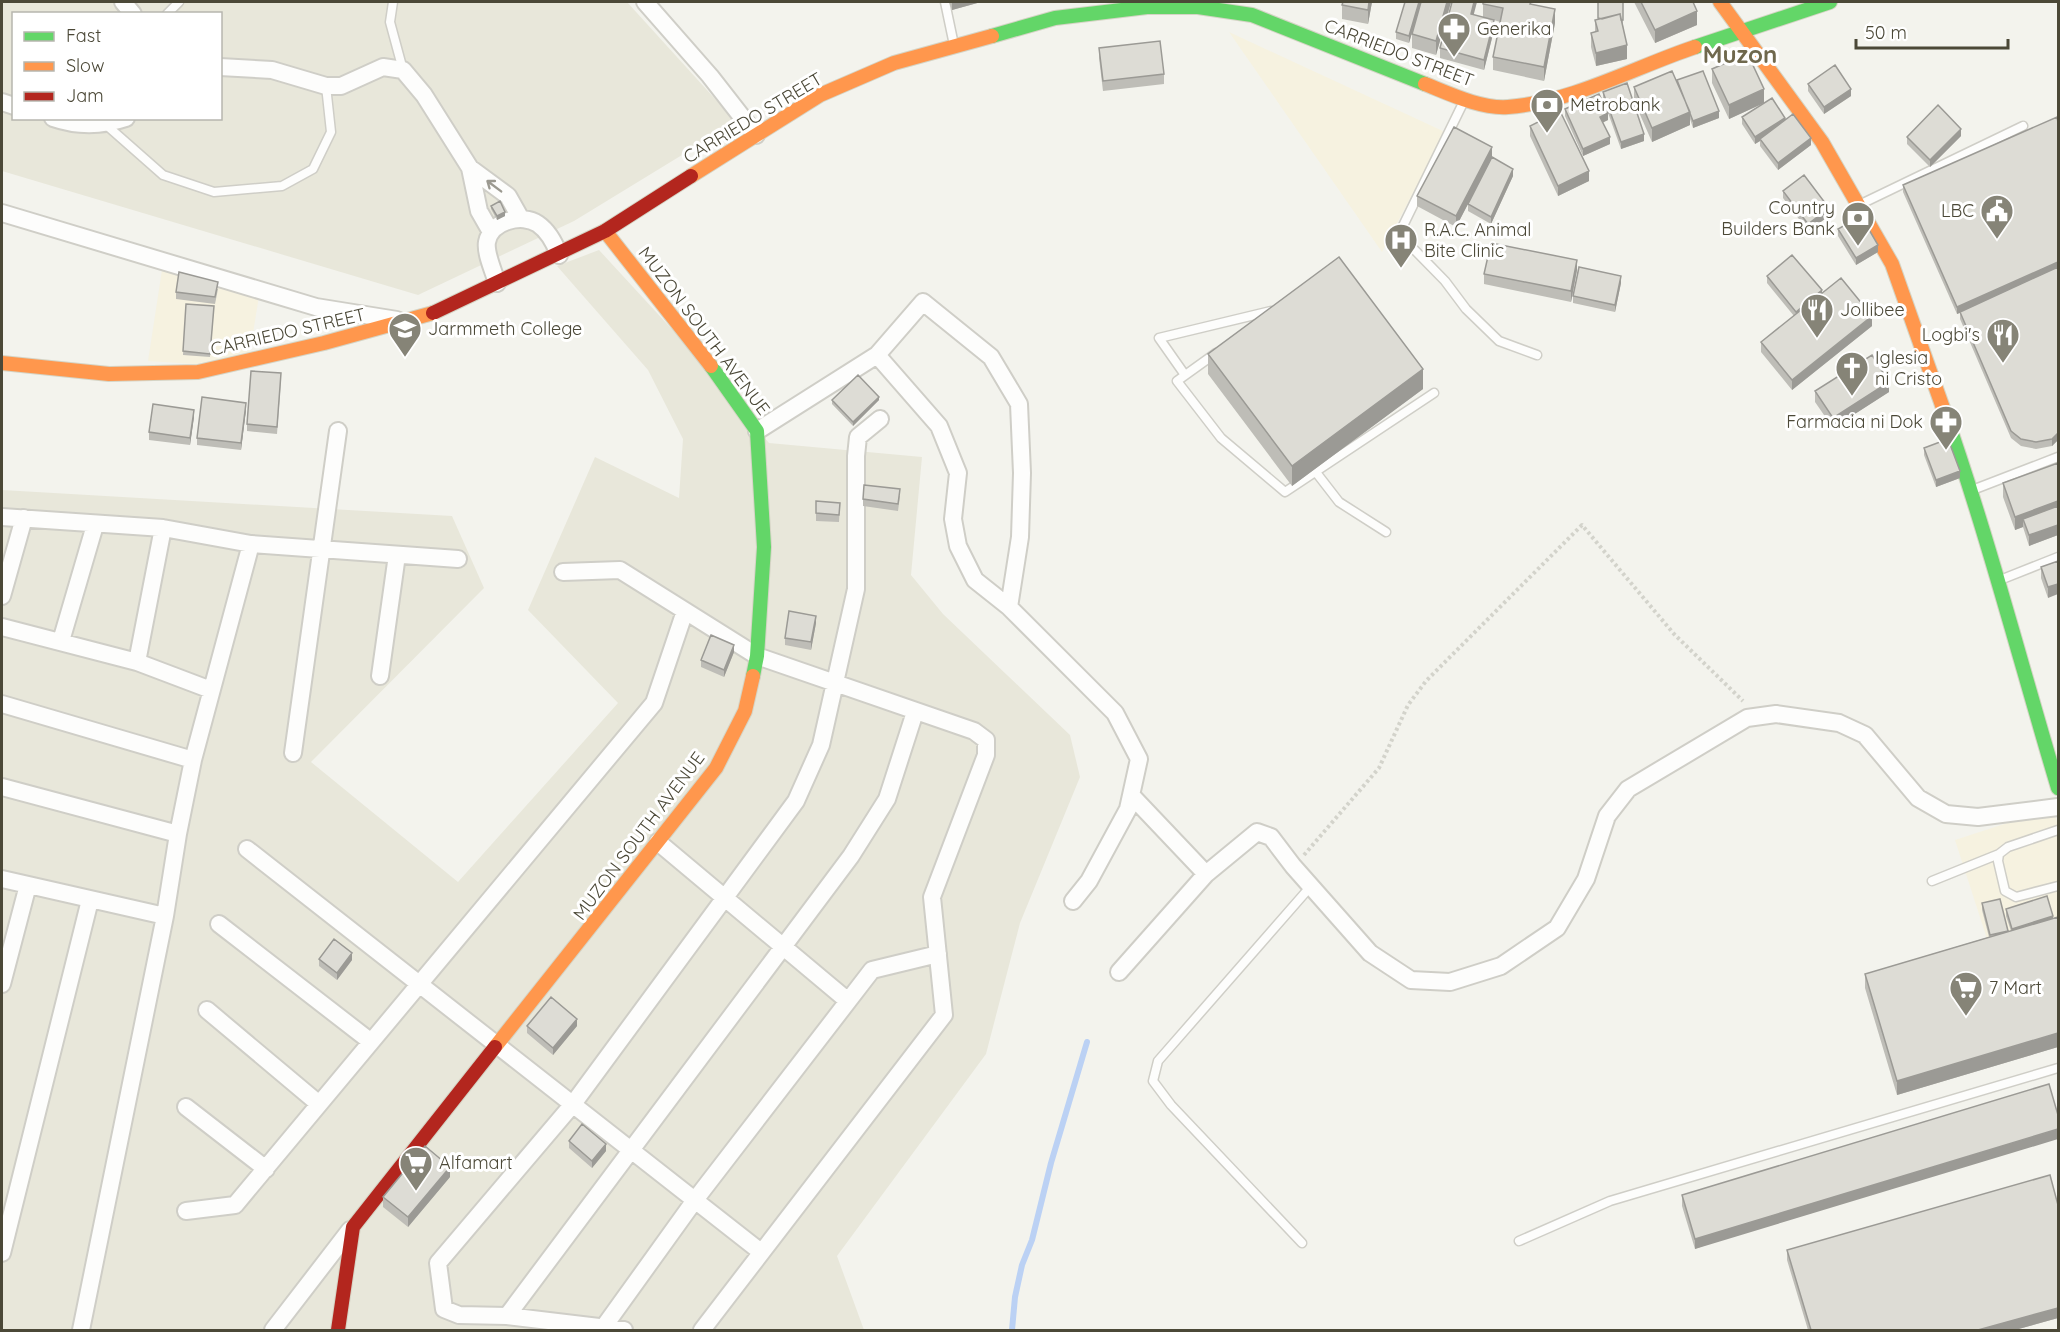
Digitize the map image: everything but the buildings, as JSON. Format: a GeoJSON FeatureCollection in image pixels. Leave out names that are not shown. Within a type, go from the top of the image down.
{"type":"FeatureCollection","features":[{"type":"Feature","properties":{"kind":"main road"},"geometry":{"type":"LineString","coordinates":[[1720,2],[1822,142],[1892,264],[1972,491],[2058,788]]}},
{"type":"Feature","properties":{"kind":"main road","name":"CARRIEDO STREET"},"geometry":{"type":"LineString","coordinates":[[2,363],[109,374],[198,372],[409,322],[444,310],[605,231],[820,95],[894,63],[1055,18],[1147,7],[1198,7],[1252,15],[1465,98],[1483,104],[1507,107],[1557,98],[1740,30],[1830,2]]}},
{"type":"Feature","properties":{"kind":"main road","name":"MUZON SOUTH AVENUE"},"geometry":{"type":"LineString","coordinates":[[353,1227],[499,1046],[716,768],[745,711],[757,656],[764,547],[757,432],[698,347],[605,231]]}},
{"type":"Feature","properties":{"kind":"main road"},"geometry":{"type":"LineString","coordinates":[[338,1330],[353,1227]]}},
{"type":"Feature","properties":{"kind":"street"},"geometry":{"type":"LineString","coordinates":[[645,2],[710,76],[756,135]]}},
{"type":"Feature","properties":{"kind":"street"},"geometry":{"type":"LineString","coordinates":[[222,67],[272,70],[326,86],[341,86],[383,67],[403,70],[424,95],[470,168],[479,211],[491,232]]}},
{"type":"Feature","properties":{"kind":"street"},"geometry":{"type":"LineString","coordinates":[[58,120],[67,123],[104,123],[117,120]]}},
{"type":"Feature","properties":{"kind":"street"},"geometry":{"type":"LineString","coordinates":[[470,168],[508,196],[521,219]]}},
{"type":"Feature","properties":{"kind":"street"},"geometry":{"type":"LineString","coordinates":[[2,213],[316,307],[409,322]]}},
{"type":"Feature","properties":{"kind":"street"},"geometry":{"type":"LineString","coordinates":[[497,284],[487,243],[491,232],[509,220],[521,219],[538,224],[554,242],[559,255]]}},
{"type":"Feature","properties":{"kind":"street"},"geometry":{"type":"LineString","coordinates":[[757,432],[877,355],[923,302],[991,357],[1019,404],[1022,463],[1020,537],[1010,607]]}},
{"type":"Feature","properties":{"kind":"street"},"geometry":{"type":"LineString","coordinates":[[877,355],[939,426],[958,473],[953,519],[958,546],[975,580],[1010,607],[1115,713],[1139,759],[1128,810],[1089,881],[1073,901]]}},
{"type":"Feature","properties":{"kind":"street"},"geometry":{"type":"LineString","coordinates":[[624,1330],[507,1316],[459,1315],[444,1309],[438,1263],[573,1104],[796,801],[821,745],[837,685],[856,589],[858,437],[880,419]]}},
{"type":"Feature","properties":{"kind":"street"},"geometry":{"type":"LineString","coordinates":[[293,753],[338,431]]}},
{"type":"Feature","properties":{"kind":"street"},"geometry":{"type":"LineString","coordinates":[[2,517],[163,528],[251,544],[458,559]]}},
{"type":"Feature","properties":{"kind":"street"},"geometry":{"type":"LineString","coordinates":[[2,596],[24,518]]}},
{"type":"Feature","properties":{"kind":"street"},"geometry":{"type":"LineString","coordinates":[[61,641],[95,525]]}},
{"type":"Feature","properties":{"kind":"street"},"geometry":{"type":"LineString","coordinates":[[137,662],[163,528]]}},
{"type":"Feature","properties":{"kind":"street"},"geometry":{"type":"LineString","coordinates":[[81,1330],[165,916],[193,760],[251,544]]}},
{"type":"Feature","properties":{"kind":"street"},"geometry":{"type":"LineString","coordinates":[[380,675],[397,555]]}},
{"type":"Feature","properties":{"kind":"street"},"geometry":{"type":"LineString","coordinates":[[562,572],[620,570],[757,656],[974,731],[986,740],[986,754],[932,897],[944,1015],[702,1330]]}},
{"type":"Feature","properties":{"kind":"street"},"geometry":{"type":"LineString","coordinates":[[186,1210],[235,1205],[654,703],[685,611]]}},
{"type":"Feature","properties":{"kind":"street"},"geometry":{"type":"LineString","coordinates":[[2,627],[137,662],[211,690]]}},
{"type":"Feature","properties":{"kind":"street"},"geometry":{"type":"LineString","coordinates":[[2,704],[193,760]]}},
{"type":"Feature","properties":{"kind":"street"},"geometry":{"type":"LineString","coordinates":[[507,1316],[851,856],[887,799],[915,712]]}},
{"type":"Feature","properties":{"kind":"street"},"geometry":{"type":"LineString","coordinates":[[1119,972],[1206,874],[1257,832],[1271,837],[1293,866],[1370,953],[1411,980],[1450,982],[1501,966],[1557,928],[1586,879],[1607,816],[1628,789],[1748,718],[1776,714],[1839,723],[1865,735],[1918,798],[1946,814],[1978,817],[2058,807]]}},
{"type":"Feature","properties":{"kind":"street"},"geometry":{"type":"LineString","coordinates":[[2,787],[178,834]]}},
{"type":"Feature","properties":{"kind":"street"},"geometry":{"type":"LineString","coordinates":[[1131,795],[1206,874]]}},
{"type":"Feature","properties":{"kind":"street"},"geometry":{"type":"LineString","coordinates":[[658,842],[726,896],[848,1001]]}},
{"type":"Feature","properties":{"kind":"street"},"geometry":{"type":"LineString","coordinates":[[247,849],[761,1252]]}},
{"type":"Feature","properties":{"kind":"street"},"geometry":{"type":"LineString","coordinates":[[2,879],[165,916]]}},
{"type":"Feature","properties":{"kind":"street"},"geometry":{"type":"LineString","coordinates":[[2,984],[27,885]]}},
{"type":"Feature","properties":{"kind":"street"},"geometry":{"type":"LineString","coordinates":[[2,1253],[90,900]]}},
{"type":"Feature","properties":{"kind":"street"},"geometry":{"type":"LineString","coordinates":[[219,924],[370,1041]]}},
{"type":"Feature","properties":{"kind":"street"},"geometry":{"type":"LineString","coordinates":[[603,1328],[695,1200],[872,970],[938,954]]}},
{"type":"Feature","properties":{"kind":"street"},"geometry":{"type":"LineString","coordinates":[[207,1010],[319,1104]]}},
{"type":"Feature","properties":{"kind":"street"},"geometry":{"type":"LineString","coordinates":[[186,1107],[266,1168]]}},
{"type":"Feature","properties":{"kind":"street"},"geometry":{"type":"LineString","coordinates":[[273,1330],[353,1227]]}},
{"type":"Feature","properties":{"kind":"lane"},"geometry":{"type":"LineString","coordinates":[[393,2],[390,22],[403,70]]}},
{"type":"Feature","properties":{"kind":"lane"},"geometry":{"type":"LineString","coordinates":[[945,2],[954,47]]}},
{"type":"Feature","properties":{"kind":"lane"},"geometry":{"type":"LineString","coordinates":[[104,123],[163,175],[214,192],[282,186],[313,169],[331,132],[326,86]]}},
{"type":"Feature","properties":{"kind":"lane"},"geometry":{"type":"LineString","coordinates":[[1465,98],[1399,234],[1445,281],[1466,309],[1499,341],[1537,355]]}},
{"type":"Feature","properties":{"kind":"lane"},"geometry":{"type":"LineString","coordinates":[[1860,205],[2023,126]]}},
{"type":"Feature","properties":{"kind":"lane"},"geometry":{"type":"LineString","coordinates":[[1257,324],[1283,304]]}},
{"type":"Feature","properties":{"kind":"lane"},"geometry":{"type":"LineString","coordinates":[[1185,375],[1159,338],[1275,311]]}},
{"type":"Feature","properties":{"kind":"lane"},"geometry":{"type":"LineString","coordinates":[[1221,349],[1177,381],[1221,438],[1285,492],[1434,393]]}},
{"type":"Feature","properties":{"kind":"lane"},"geometry":{"type":"LineString","coordinates":[[1972,491],[2058,457]]}},
{"type":"Feature","properties":{"kind":"lane"},"geometry":{"type":"LineString","coordinates":[[1315,471],[1339,502],[1386,532]]}},
{"type":"Feature","properties":{"kind":"lane"},"geometry":{"type":"LineString","coordinates":[[1997,581],[2058,557]]}},
{"type":"Feature","properties":{"kind":"lane"},"geometry":{"type":"LineString","coordinates":[[1932,881],[1999,854],[2008,847],[2058,830]]}},
{"type":"Feature","properties":{"kind":"lane"},"geometry":{"type":"LineString","coordinates":[[1999,854],[1998,861],[2005,891],[2011,895],[2016,897],[2058,886]]}},
{"type":"Feature","properties":{"kind":"lane"},"geometry":{"type":"LineString","coordinates":[[1302,1243],[1171,1105],[1153,1081],[1158,1061],[1311,886]]}},
{"type":"Feature","properties":{"kind":"lane"},"geometry":{"type":"LineString","coordinates":[[1519,1241],[1610,1201],[2058,1068]]}},
{"type":"Feature","properties":{"kind":"path"},"geometry":{"type":"LineString","coordinates":[[1293,866],[1338,819],[1379,768],[1408,705],[1426,681],[1582,525],[1674,634],[1760,716]]}},
{"type":"Feature","properties":{"kind":"shaded area"},"geometry":{"type":"Polygon","coordinates":[[[2,2],[627,2],[736,122],[574,221],[418,295],[2,171],[2,2]]]}},
{"type":"Feature","properties":{"kind":"shaded area"},"geometry":{"type":"Polygon","coordinates":[[[1229,32],[1445,132],[1382,252],[1229,32]]]}},
{"type":"Feature","properties":{"kind":"shaded area"},"geometry":{"type":"Polygon","coordinates":[[[599,250],[692,351],[769,443],[922,457],[911,575],[943,614],[1070,735],[1080,777],[1020,923],[986,1054],[837,1256],[864,1330],[2,1330],[2,490],[452,516],[484,588],[311,762],[458,882],[618,703],[528,610],[595,457],[679,498],[683,439],[648,370],[557,266],[599,250]]]}},
{"type":"Feature","properties":{"kind":"shaded area"},"geometry":{"type":"Polygon","coordinates":[[[162,270],[259,296],[250,352],[196,364],[148,361],[162,270]]]}},
{"type":"Feature","properties":{"kind":"shaded area"},"geometry":{"type":"Polygon","coordinates":[[[2053,808],[2058,826],[2058,923],[1989,945],[1955,840],[2053,808]]]}},
{"type":"Feature","properties":{"kind":"waterway"},"geometry":{"type":"LineString","coordinates":[[1012,1330],[1015,1297],[1022,1265],[1032,1240],[1051,1163],[1087,1042]]}},
{"type":"Feature","properties":{"kind":"traffic: fast"},"geometry":{"type":"LineString","coordinates":[[1695,47],[1830,2]]}},
{"type":"Feature","properties":{"kind":"traffic: fast"},"geometry":{"type":"LineString","coordinates":[[992,36],[1055,18],[1147,7],[1198,7],[1252,15],[1425,84]]}},
{"type":"Feature","properties":{"kind":"traffic: fast"},"geometry":{"type":"LineString","coordinates":[[711,366],[757,431],[764,547],[757,656],[753,676]]}},
{"type":"Feature","properties":{"kind":"traffic: fast"},"geometry":{"type":"LineString","coordinates":[[1943,408],[1989,550],[2058,788]]}},
{"type":"Feature","properties":{"kind":"traffic: slow"},"geometry":{"type":"LineString","coordinates":[[1720,2],[1822,142],[1892,264],[1943,408]]}},
{"type":"Feature","properties":{"kind":"traffic: slow"},"geometry":{"type":"LineString","coordinates":[[691,176],[820,95],[894,63],[992,36]]}},
{"type":"Feature","properties":{"kind":"traffic: slow"},"geometry":{"type":"LineString","coordinates":[[1425,84],[1487,106],[1508,107],[1532,104],[1603,83],[1695,47]]}},
{"type":"Feature","properties":{"kind":"traffic: slow"},"geometry":{"type":"LineString","coordinates":[[605,231],[711,366]]}},
{"type":"Feature","properties":{"kind":"traffic: slow"},"geometry":{"type":"LineString","coordinates":[[2,363],[109,374],[198,372],[324,343],[433,313]]}},
{"type":"Feature","properties":{"kind":"traffic: slow"},"geometry":{"type":"LineString","coordinates":[[495,1047],[716,768],[745,711],[753,676]]}},
{"type":"Feature","properties":{"kind":"traffic: jam"},"geometry":{"type":"LineString","coordinates":[[433,313],[605,231],[691,176]]}},
{"type":"Feature","properties":{"kind":"traffic: jam"},"geometry":{"type":"LineString","coordinates":[[338,1330],[353,1227],[495,1047]]}},
{"type":"Feature","properties":{"kind":"place","name":"Generika"},"geometry":{"type":"Point","coordinates":[1454,58]}},
{"type":"Feature","properties":{"kind":"place","name":"Metrobank"},"geometry":{"type":"Point","coordinates":[1547,134]}},
{"type":"Feature","properties":{"kind":"place","name":"LBC"},"geometry":{"type":"Point","coordinates":[1997,240]}},
{"type":"Feature","properties":{"kind":"place","name":"Country Builders Bank"},"geometry":{"type":"Point","coordinates":[1858,247]}},
{"type":"Feature","properties":{"kind":"place","name":"R.A.C. Animal Bite Clinic"},"geometry":{"type":"Point","coordinates":[1401,269]}},
{"type":"Feature","properties":{"kind":"place","name":"Jollibee"},"geometry":{"type":"Point","coordinates":[1817,339]}},
{"type":"Feature","properties":{"kind":"place","name":"Jarmmeth College"},"geometry":{"type":"Point","coordinates":[405,358]}},
{"type":"Feature","properties":{"kind":"place","name":"Logbi's"},"geometry":{"type":"Point","coordinates":[2003,364]}},
{"type":"Feature","properties":{"kind":"place","name":"Iglesia ni Cristo"},"geometry":{"type":"Point","coordinates":[1852,397]}},
{"type":"Feature","properties":{"kind":"place","name":"Farmacia ni Dok"},"geometry":{"type":"Point","coordinates":[1946,451]}},
{"type":"Feature","properties":{"kind":"place","name":"7 Mart"},"geometry":{"type":"Point","coordinates":[1966,1017]}},
{"type":"Feature","properties":{"kind":"place","name":"Alfamart"},"geometry":{"type":"Point","coordinates":[416,1192]}},
{"type":"Feature","properties":{"kind":"district","name":"Muzon"},"geometry":{"type":"Point","coordinates":[1740,55]}}]}
